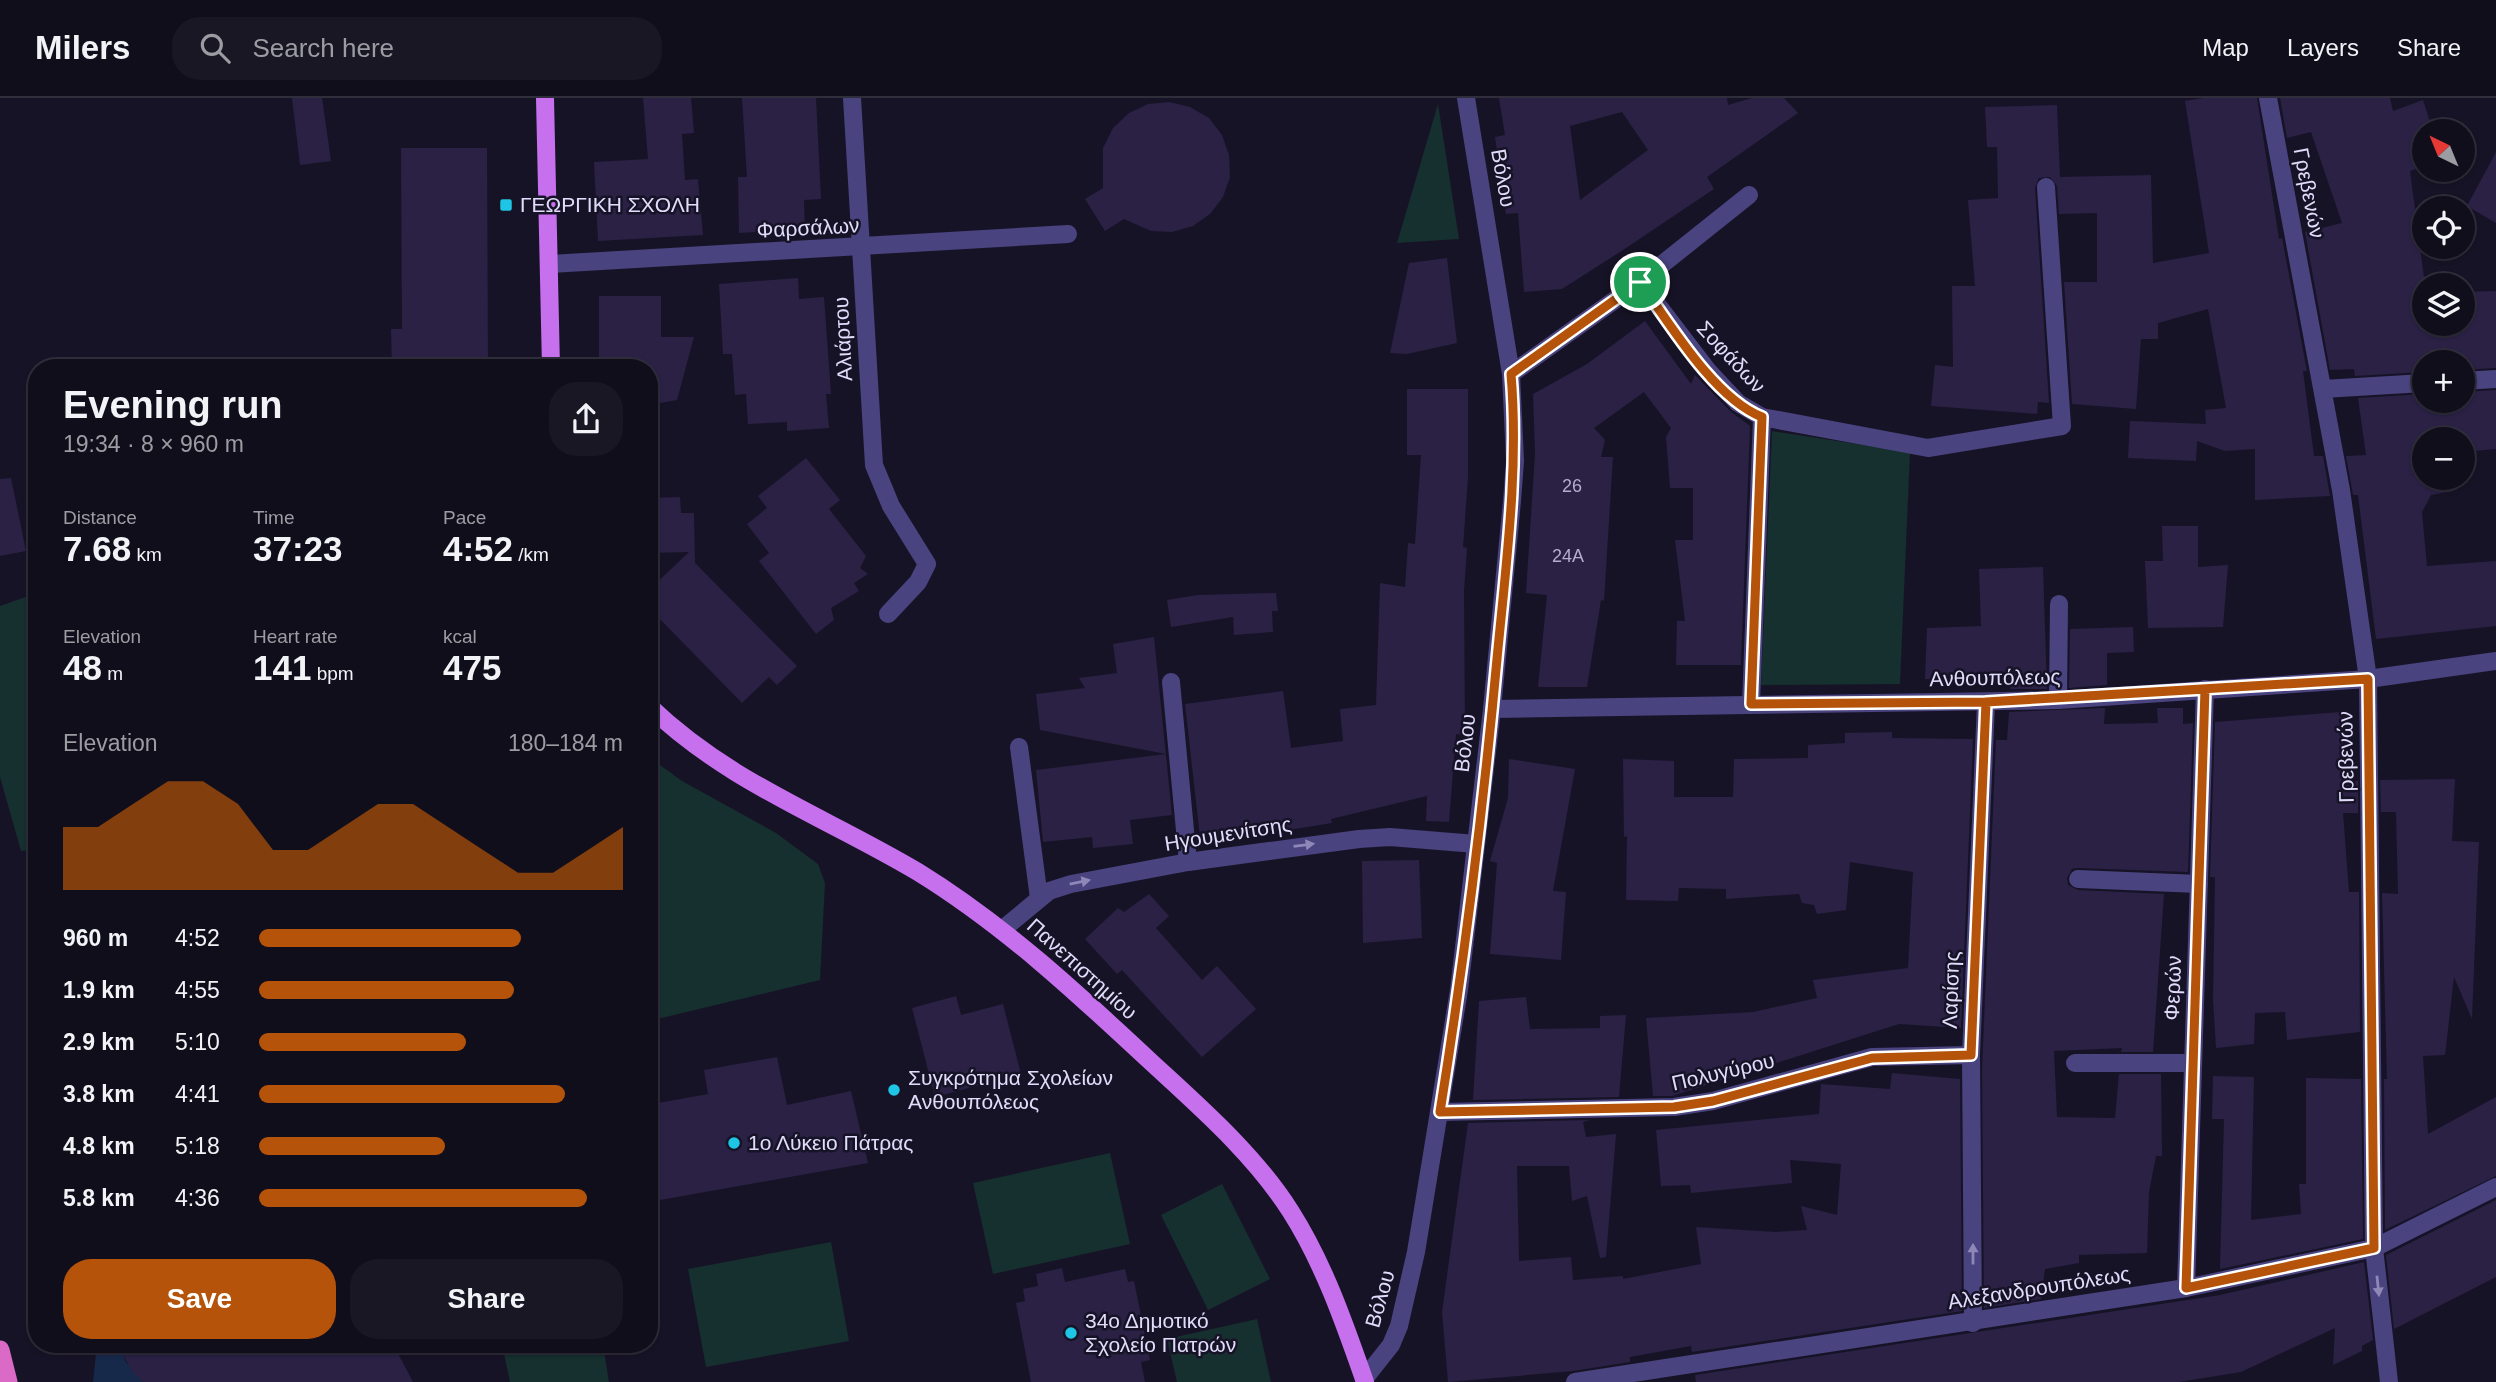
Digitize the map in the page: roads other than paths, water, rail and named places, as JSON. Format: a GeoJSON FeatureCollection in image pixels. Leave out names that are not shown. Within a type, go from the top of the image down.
{"type":"FeatureCollection","features":[{"type":"Feature","properties":{"kind":"highway"},"geometry":{"type":"LineString","coordinates":[[0,1350],[8,1382]]}},
{"type":"Feature","properties":{"kind":"main road"},"geometry":{"type":"LineString","coordinates":[[545,98],[551,359]]}},
{"type":"Feature","properties":{"kind":"main road","name":"Πανεπιστημίου"},"geometry":{"type":"LineString","coordinates":[[658,713],[689,742],[732,772],[915,870],[1003,929],[1212,1120],[1281,1197],[1310,1247],[1365,1381]]}},
{"type":"Feature","properties":{"kind":"street","name":"Αλιάρτου"},"geometry":{"type":"LineString","coordinates":[[852,98],[874,465],[891,506],[928,564],[918,582],[888,614]]}},
{"type":"Feature","properties":{"kind":"street","name":"Βόλου"},"geometry":{"type":"LineString","coordinates":[[1365,1381],[1391,1345],[1399,1326],[1416,1252],[1460,990],[1492,709],[1515,461],[1511,374],[1466,98]]}},
{"type":"Feature","properties":{"kind":"street","name":"Γρεβενών"},"geometry":{"type":"LineString","coordinates":[[2268,98],[2355,572],[2368,679],[2374,1248],[2389,1382]]}},
{"type":"Feature","properties":{"kind":"street","name":"Σοφάδων"},"geometry":{"type":"LineString","coordinates":[[1640,282],[1708,371],[1738,403],[1762,417],[1928,447],[2062,426],[2046,187]]}},
{"type":"Feature","properties":{"kind":"street"},"geometry":{"type":"LineString","coordinates":[[1511,374],[1640,282],[1749,195]]}},
{"type":"Feature","properties":{"kind":"street","name":"Φαρσάλων"},"geometry":{"type":"LineString","coordinates":[[550,264],[861,249],[1068,234]]}},
{"type":"Feature","properties":{"kind":"street"},"geometry":{"type":"LineString","coordinates":[[2475,380],[2496,379]]}},
{"type":"Feature","properties":{"kind":"street"},"geometry":{"type":"LineString","coordinates":[[2323,389],[2412,384]]}},
{"type":"Feature","properties":{"kind":"street"},"geometry":{"type":"LineString","coordinates":[[1751,704],[1762,417]]}},
{"type":"Feature","properties":{"kind":"street"},"geometry":{"type":"LineString","coordinates":[[2058,700],[2059,604]]}},
{"type":"Feature","properties":{"kind":"street","name":"Ανθουπόλεως"},"geometry":{"type":"LineString","coordinates":[[1492,709],[2058,700],[2368,679],[2496,661]]}},
{"type":"Feature","properties":{"kind":"street"},"geometry":{"type":"LineString","coordinates":[[1171,682],[1188,862]]}},
{"type":"Feature","properties":{"kind":"street","name":"Φερών"},"geometry":{"type":"LineString","coordinates":[[2186,1288],[2205,689]]}},
{"type":"Feature","properties":{"kind":"street","name":"Λαρίσης"},"geometry":{"type":"LineString","coordinates":[[1973,1322],[1971,1055],[1986,702]]}},
{"type":"Feature","properties":{"kind":"street"},"geometry":{"type":"LineString","coordinates":[[1019,747],[1039,898]]}},
{"type":"Feature","properties":{"kind":"street","name":"Ηγουμενίτσης"},"geometry":{"type":"LineString","coordinates":[[1003,929],[1039,898],[1071,884],[1188,862],[1369,838],[1476,844]]}},
{"type":"Feature","properties":{"kind":"street"},"geometry":{"type":"LineString","coordinates":[[2078,879],[2199,884]]}},
{"type":"Feature","properties":{"kind":"street","name":"Πολυγύρου"},"geometry":{"type":"LineString","coordinates":[[1440,1112],[1674,1107],[1713,1101],[1872,1058],[1971,1055]]}},
{"type":"Feature","properties":{"kind":"street"},"geometry":{"type":"LineString","coordinates":[[2075,1063],[2193,1063]]}},
{"type":"Feature","properties":{"kind":"street","name":"Αλεξανδρουπόλεως"},"geometry":{"type":"LineString","coordinates":[[1575,1382],[2186,1288],[2374,1248],[2496,1187]]}},
{"type":"Feature","properties":{"kind":"water"},"geometry":{"type":"Polygon","coordinates":[[[96,1353],[123,1353],[126,1362],[143,1382],[93,1382],[96,1353]]]}},
{"type":"Feature","properties":{"kind":"place","name":"ΓΕΩΡΓΙΚΗ ΣΧΟΛΗ"},"geometry":{"type":"Point","coordinates":[506,205]}},
{"type":"Feature","properties":{"kind":"place","name":"Συγκρότημα Σχολείων Ανθουπόλεως"},"geometry":{"type":"Point","coordinates":[894,1090]}},
{"type":"Feature","properties":{"kind":"place","name":"1ο Λύκειο Πάτρας"},"geometry":{"type":"Point","coordinates":[734,1143]}},
{"type":"Feature","properties":{"kind":"place","name":"34ο Δημοτικό Σχολείο Πατρών"},"geometry":{"type":"Point","coordinates":[1071,1333]}}]}
